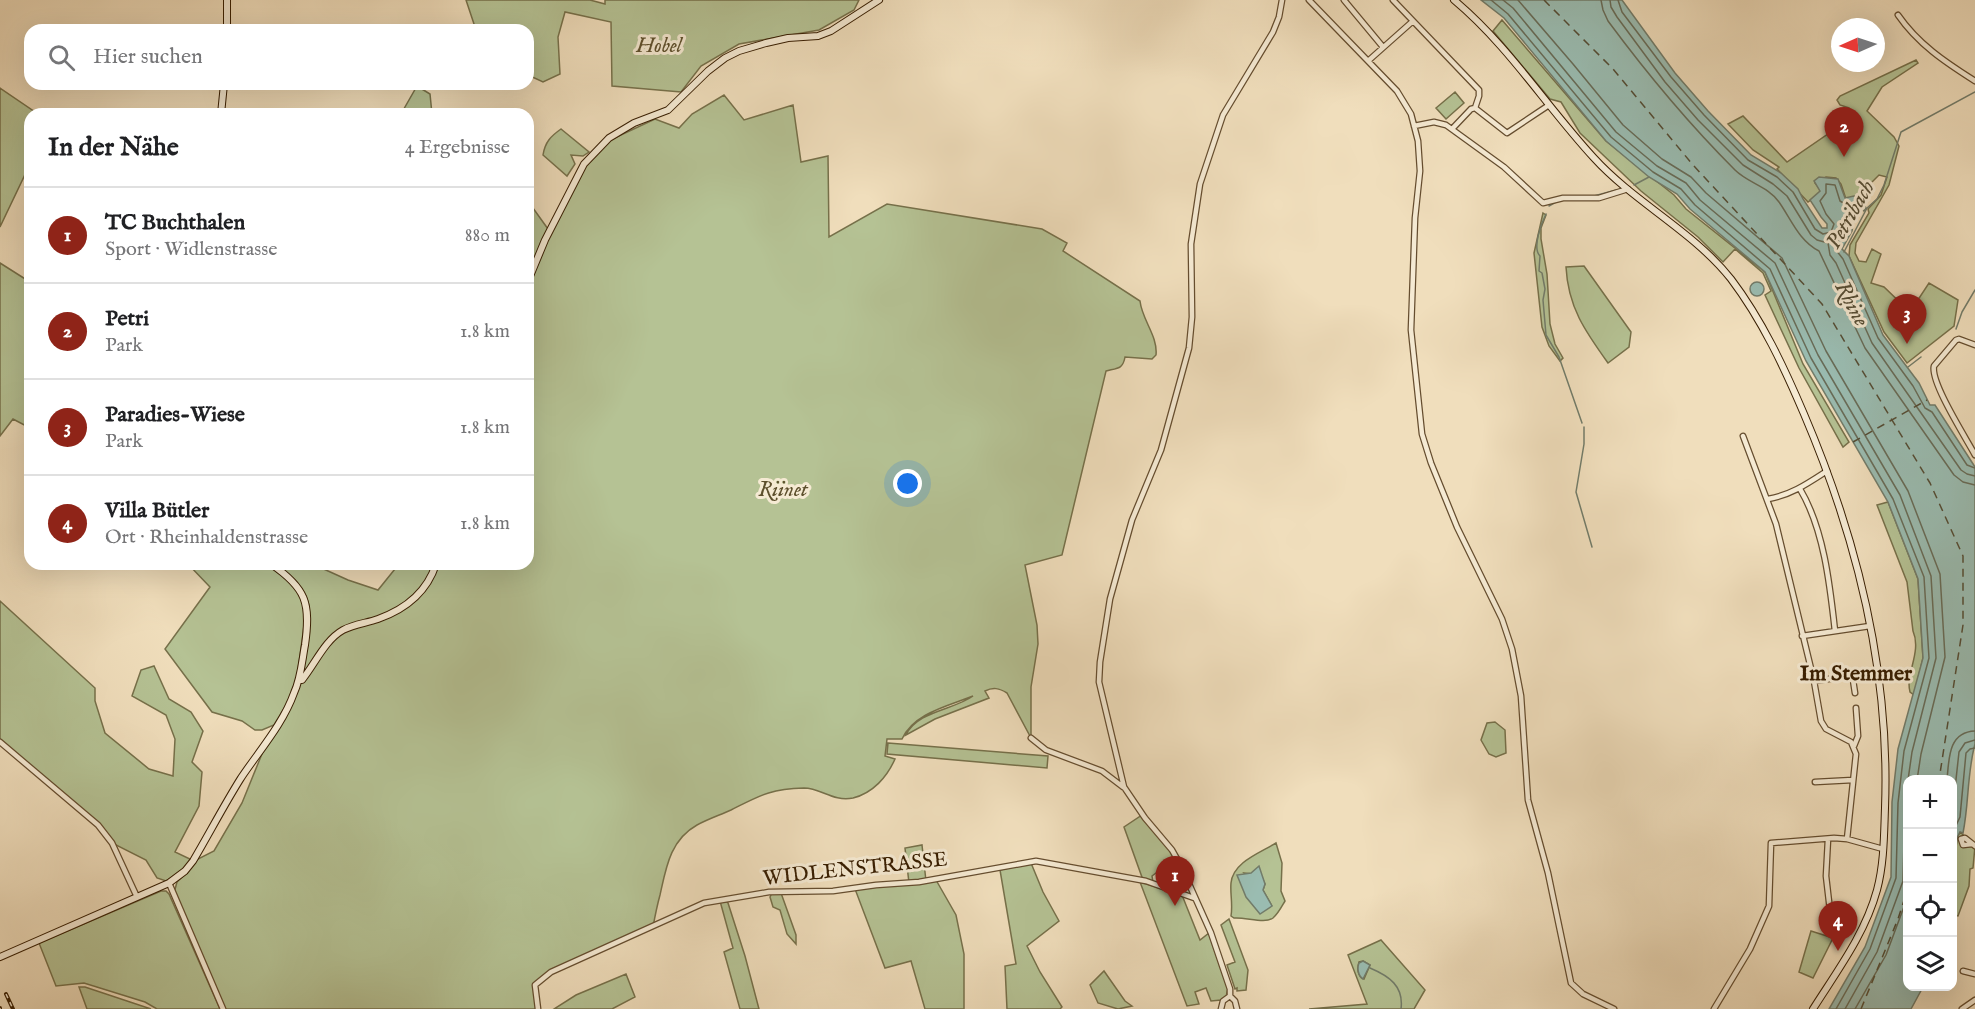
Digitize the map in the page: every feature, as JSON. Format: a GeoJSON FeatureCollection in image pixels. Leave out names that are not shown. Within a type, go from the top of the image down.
{"type":"FeatureCollection","features":[{"type":"Feature","properties":{"kind":"street"},"geometry":{"type":"LineString","coordinates":[[227,0],[227,24]]}},
{"type":"Feature","properties":{"kind":"street"},"geometry":{"type":"LineString","coordinates":[[534,267],[584,164],[609,138],[634,123],[668,110],[702,76],[725,58],[766,43],[788,38],[818,36],[831,31],[879,0]]}},
{"type":"Feature","properties":{"kind":"street"},"geometry":{"type":"LineString","coordinates":[[1124,787],[1099,682],[1110,599],[1132,520],[1161,450],[1185,367],[1192,317],[1190,258],[1200,184],[1222,115],[1273,32],[1282,0]]}},
{"type":"Feature","properties":{"kind":"street"},"geometry":{"type":"LineString","coordinates":[[1309,0],[1397,91],[1411,114],[1419,141],[1420,163],[1415,218],[1411,330],[1422,434],[1453,517],[1502,619],[1512,649],[1521,696],[1528,800],[1548,873],[1571,983],[1583,994],[1614,1009]]}},
{"type":"Feature","properties":{"kind":"street"},"geometry":{"type":"LineString","coordinates":[[1344,0],[1383,47]]}},
{"type":"Feature","properties":{"kind":"street"},"geometry":{"type":"LineString","coordinates":[[1393,0],[1479,90],[1475,108]]}},
{"type":"Feature","properties":{"kind":"street"},"geometry":{"type":"LineString","coordinates":[[1454,0],[1511,56],[1598,162],[1698,246],[1728,276],[1756,317],[1779,360],[1827,471],[1850,544],[1870,626],[1883,727],[1885,791],[1883,851],[1877,889],[1863,928],[1813,1009]]}},
{"type":"Feature","properties":{"kind":"street"},"geometry":{"type":"LineString","coordinates":[[1898,15],[1938,57],[1975,81]]}},
{"type":"Feature","properties":{"kind":"street"},"geometry":{"type":"LineString","coordinates":[[1368,61],[1413,21]]}},
{"type":"Feature","properties":{"kind":"street"},"geometry":{"type":"LineString","coordinates":[[222,108],[223,90]]}},
{"type":"Feature","properties":{"kind":"street"},"geometry":{"type":"LineString","coordinates":[[1475,108],[1507,133],[1549,105]]}},
{"type":"Feature","properties":{"kind":"street"},"geometry":{"type":"LineString","coordinates":[[1452,129],[1471,109],[1475,108]]}},
{"type":"Feature","properties":{"kind":"street"},"geometry":{"type":"LineString","coordinates":[[1414,126],[1434,122],[1446,125],[1504,166],[1543,203],[1563,198],[1599,198],[1628,189]]}},
{"type":"Feature","properties":{"kind":"street"},"geometry":{"type":"LineString","coordinates":[[1975,345],[1956,340],[1934,366],[1933,372],[1942,396],[1975,455]]}},
{"type":"Feature","properties":{"kind":"street"},"geometry":{"type":"LineString","coordinates":[[1743,436],[1776,524],[1814,681],[1822,724],[1831,732],[1848,739],[1854,746],[1856,754],[1847,839]]}},
{"type":"Feature","properties":{"kind":"street"},"geometry":{"type":"LineString","coordinates":[[1768,499],[1800,489],[1827,471]]}},
{"type":"Feature","properties":{"kind":"street"},"geometry":{"type":"LineString","coordinates":[[1800,489],[1815,524],[1828,574],[1835,631]]}},
{"type":"Feature","properties":{"kind":"street"},"geometry":{"type":"LineString","coordinates":[[278,570],[296,584],[305,599],[307,608],[308,622],[301,679]]}},
{"type":"Feature","properties":{"kind":"street"},"geometry":{"type":"LineString","coordinates":[[0,957],[169,883],[185,871],[287,708],[301,679],[336,635],[384,616],[416,598],[428,585],[434,570]]}},
{"type":"Feature","properties":{"kind":"street"},"geometry":{"type":"LineString","coordinates":[[1802,636],[1870,626]]}},
{"type":"Feature","properties":{"kind":"street"},"geometry":{"type":"LineString","coordinates":[[1814,681],[1850,676],[1855,693]]}},
{"type":"Feature","properties":{"kind":"street"},"geometry":{"type":"LineString","coordinates":[[1854,746],[1858,736],[1856,708]]}},
{"type":"Feature","properties":{"kind":"street"},"geometry":{"type":"LineString","coordinates":[[1031,738],[1046,750],[1102,771],[1124,787],[1145,818],[1172,850],[1211,933],[1230,989],[1230,996],[1235,1001],[1237,1009]]}},
{"type":"Feature","properties":{"kind":"street"},"geometry":{"type":"LineString","coordinates":[[0,742],[98,825],[112,843],[137,897]]}},
{"type":"Feature","properties":{"kind":"street"},"geometry":{"type":"LineString","coordinates":[[1815,782],[1853,780]]}},
{"type":"Feature","properties":{"kind":"street"},"geometry":{"type":"LineString","coordinates":[[1828,839],[1826,876],[1831,919]]}},
{"type":"Feature","properties":{"kind":"street"},"geometry":{"type":"LineString","coordinates":[[1714,1009],[1750,949],[1769,906],[1771,843],[1847,839],[1883,851]]}},
{"type":"Feature","properties":{"kind":"street","name":"WIDLENSTRASSE"},"geometry":{"type":"LineString","coordinates":[[538,1009],[535,985],[551,972],[704,903],[751,895],[769,892],[833,891],[919,882],[1036,861],[1146,881],[1194,898]]}},
{"type":"Feature","properties":{"kind":"street"},"geometry":{"type":"LineString","coordinates":[[169,883],[223,1009]]}},
{"type":"Feature","properties":{"kind":"street"},"geometry":{"type":"LineString","coordinates":[[1963,971],[1975,974]]}},
{"type":"Feature","properties":{"kind":"street"},"geometry":{"type":"LineString","coordinates":[[1221,1009],[1224,1001],[1230,996]]}},
{"type":"Feature","properties":{"kind":"street"},"geometry":{"type":"LineString","coordinates":[[1962,1009],[1975,1000]]}},
{"type":"Feature","properties":{"kind":"green space","name":"Hobel"},"geometry":{"type":"Polygon","coordinates":[[[466,0],[590,0],[605,4],[605,0],[859,0],[854,10],[819,30],[739,44],[701,66],[681,92],[612,86],[611,22],[565,12],[558,37],[560,74],[543,82],[534,78],[534,24],[474,24],[466,0]]]}},
{"type":"Feature","properties":{"kind":"green space"},"geometry":{"type":"Polygon","coordinates":[[[1502,20],[1606,141],[1765,272],[1803,364],[1849,442],[1843,447],[1799,368],[1765,295],[1771,291],[1763,273],[1735,249],[1723,262],[1698,237],[1641,191],[1580,133],[1561,102],[1550,99],[1493,31],[1502,20]]]}},
{"type":"Feature","properties":{"kind":"green space"},"geometry":{"type":"Polygon","coordinates":[[[1916,60],[1918,63],[1882,87],[1867,111],[1894,137],[1899,146],[1889,185],[1856,243],[1855,253],[1859,261],[1866,262],[1872,249],[1881,254],[1871,283],[1884,287],[1910,312],[1929,283],[1958,300],[1954,326],[1907,363],[1884,332],[1849,256],[1850,245],[1869,213],[1868,209],[1881,195],[1887,177],[1879,175],[1857,197],[1846,199],[1841,184],[1836,178],[1826,177],[1815,183],[1820,193],[1808,202],[1777,169],[1779,167],[1753,150],[1728,124],[1743,116],[1787,162],[1854,116],[1849,108],[1840,105],[1837,100],[1840,96],[1916,60]]]}},
{"type":"Feature","properties":{"kind":"green space"},"geometry":{"type":"Polygon","coordinates":[[[0,88],[29,108],[24,108],[24,177],[0,227],[0,88]]]}},
{"type":"Feature","properties":{"kind":"green space"},"geometry":{"type":"Polygon","coordinates":[[[415,90],[424,90],[430,94],[431,108],[404,108],[415,90]]]}},
{"type":"Feature","properties":{"kind":"green space"},"geometry":{"type":"Polygon","coordinates":[[[1455,92],[1464,103],[1446,119],[1436,108],[1455,92]]]}},
{"type":"Feature","properties":{"kind":"green space","name":"Riinet"},"geometry":{"type":"Polygon","coordinates":[[[724,95],[744,120],[793,105],[801,162],[828,156],[829,237],[887,204],[1042,229],[1067,243],[1063,251],[1140,301],[1155,341],[1156,355],[1152,359],[1125,357],[1121,366],[1106,371],[1062,555],[1025,565],[1037,625],[1038,644],[1031,687],[1031,738],[1007,693],[999,689],[991,689],[985,691],[989,698],[935,719],[906,735],[918,721],[973,696],[943,707],[923,717],[915,723],[907,730],[902,739],[887,739],[885,756],[895,759],[888,772],[878,783],[860,796],[839,798],[804,788],[774,791],[697,825],[681,838],[671,856],[653,927],[564,966],[536,983],[538,1009],[223,1009],[174,893],[177,882],[196,860],[214,851],[242,803],[266,744],[299,687],[309,605],[297,582],[282,570],[326,570],[378,590],[394,570],[534,570],[534,209],[548,229],[584,164],[608,141],[655,119],[679,128],[692,114],[724,95]]]}},
{"type":"Feature","properties":{"kind":"green space"},"geometry":{"type":"Polygon","coordinates":[[[561,129],[589,152],[583,156],[571,155],[575,164],[567,176],[543,155],[549,140],[561,129]]]}},
{"type":"Feature","properties":{"kind":"green space"},"geometry":{"type":"Polygon","coordinates":[[[1543,213],[1546,215],[1541,228],[1541,239],[1547,274],[1550,324],[1555,344],[1563,358],[1560,361],[1549,346],[1542,327],[1534,253],[1543,213]]]}},
{"type":"Feature","properties":{"kind":"green space"},"geometry":{"type":"Polygon","coordinates":[[[0,263],[24,278],[24,425],[13,419],[0,436],[0,263]]]}},
{"type":"Feature","properties":{"kind":"green space"},"geometry":{"type":"Polygon","coordinates":[[[1584,266],[1631,332],[1629,347],[1608,363],[1585,329],[1570,294],[1566,267],[1584,266]]]}},
{"type":"Feature","properties":{"kind":"green space"},"geometry":{"type":"Polygon","coordinates":[[[1888,502],[1918,579],[1923,658],[1914,695],[1910,692],[1909,685],[1916,647],[1907,582],[1877,505],[1888,502]]]}},
{"type":"Feature","properties":{"kind":"green space"},"geometry":{"type":"Polygon","coordinates":[[[194,570],[276,570],[293,584],[300,594],[306,611],[297,677],[288,702],[274,725],[262,730],[255,730],[242,721],[212,712],[165,649],[210,587],[194,570]]]}},
{"type":"Feature","properties":{"kind":"green space"},"geometry":{"type":"Polygon","coordinates":[[[0,601],[95,688],[95,701],[105,733],[149,769],[173,776],[175,739],[166,715],[132,696],[141,670],[154,666],[169,699],[191,712],[203,731],[192,762],[202,772],[199,806],[175,852],[192,860],[166,881],[157,878],[146,860],[112,843],[98,825],[0,742],[0,601]]]}},
{"type":"Feature","properties":{"kind":"green space"},"geometry":{"type":"Polygon","coordinates":[[[1495,722],[1505,730],[1506,753],[1496,757],[1489,754],[1481,740],[1487,723],[1495,722]]]}},
{"type":"Feature","properties":{"kind":"green space"},"geometry":{"type":"Polygon","coordinates":[[[888,743],[1048,756],[1047,768],[887,754],[888,743]]]}},
{"type":"Feature","properties":{"kind":"green space"},"geometry":{"type":"Polygon","coordinates":[[[1142,815],[1176,858],[1152,876],[1153,882],[1143,880],[1124,827],[1142,815]]]}},
{"type":"Feature","properties":{"kind":"green space"},"geometry":{"type":"Polygon","coordinates":[[[1960,832],[1975,846],[1969,886],[1958,916],[1957,916],[1957,838],[1960,832]]]}},
{"type":"Feature","properties":{"kind":"green space"},"geometry":{"type":"Polygon","coordinates":[[[1276,843],[1282,863],[1281,891],[1285,901],[1270,920],[1234,918],[1231,916],[1233,876],[1242,864],[1276,843]],[[1244,873],[1272,906],[1263,890],[1265,884],[1261,875],[1244,873]]]}},
{"type":"Feature","properties":{"kind":"green space"},"geometry":{"type":"Polygon","coordinates":[[[922,845],[926,881],[909,883],[905,848],[922,845]]]}},
{"type":"Feature","properties":{"kind":"green space"},"geometry":{"type":"Polygon","coordinates":[[[1031,863],[1043,892],[1059,921],[1027,946],[1062,1007],[1060,1009],[1007,1009],[1005,966],[1016,964],[1000,870],[1031,863]]]}},
{"type":"Feature","properties":{"kind":"green space"},"geometry":{"type":"Polygon","coordinates":[[[936,880],[956,915],[964,954],[964,1009],[925,1009],[911,961],[885,968],[855,889],[936,880]]]}},
{"type":"Feature","properties":{"kind":"green space"},"geometry":{"type":"Polygon","coordinates":[[[1140,882],[1182,895],[1200,940],[1209,933],[1228,988],[1226,997],[1211,1001],[1206,988],[1195,992],[1199,1004],[1187,1006],[1140,882]]]}},
{"type":"Feature","properties":{"kind":"green space"},"geometry":{"type":"Polygon","coordinates":[[[161,891],[169,894],[220,1009],[157,1009],[145,1002],[84,983],[56,986],[39,943],[161,891]]]}},
{"type":"Feature","properties":{"kind":"green space"},"geometry":{"type":"Polygon","coordinates":[[[772,893],[781,893],[796,935],[796,944],[787,934],[780,910],[773,907],[770,897],[772,893]]]}},
{"type":"Feature","properties":{"kind":"green space"},"geometry":{"type":"Polygon","coordinates":[[[720,901],[728,903],[759,1009],[740,1009],[724,952],[733,948],[720,901]]]}},
{"type":"Feature","properties":{"kind":"green space"},"geometry":{"type":"Polygon","coordinates":[[[1229,919],[1248,970],[1246,990],[1237,991],[1237,988],[1235,989],[1227,965],[1235,962],[1221,925],[1229,919]]]}},
{"type":"Feature","properties":{"kind":"green space"},"geometry":{"type":"Polygon","coordinates":[[[1811,931],[1833,938],[1813,978],[1799,972],[1811,931]]]}},
{"type":"Feature","properties":{"kind":"green space"},"geometry":{"type":"Polygon","coordinates":[[[1381,940],[1425,990],[1414,1009],[1309,1009],[1367,1004],[1348,955],[1381,940]],[[1363,961],[1359,962],[1358,972],[1364,979],[1370,965],[1363,961]]]}},
{"type":"Feature","properties":{"kind":"green space"},"geometry":{"type":"Polygon","coordinates":[[[1104,971],[1125,1001],[1132,1006],[1118,1009],[1098,1003],[1090,985],[1104,971]]]}},
{"type":"Feature","properties":{"kind":"green space"},"geometry":{"type":"Polygon","coordinates":[[[626,974],[635,997],[612,1009],[554,1009],[576,995],[626,974]]]}},
{"type":"Feature","properties":{"kind":"green space"},"geometry":{"type":"Polygon","coordinates":[[[79,987],[85,987],[151,1009],[87,1009],[79,987]]]}},
{"type":"Feature","properties":{"kind":"water","name":"Rhine"},"geometry":{"type":"Polygon","coordinates":[[[1481,0],[1622,0],[1675,73],[1708,111],[1751,155],[1781,173],[1798,189],[1822,228],[1827,228],[1827,224],[1810,200],[1820,191],[1814,181],[1819,177],[1838,179],[1845,198],[1860,197],[1866,208],[1864,211],[1861,206],[1856,208],[1852,231],[1842,249],[1849,256],[1883,335],[1919,383],[1930,405],[1935,405],[1975,467],[1975,744],[1963,833],[1960,832],[1957,838],[1957,775],[1903,775],[1903,991],[1921,991],[1911,1009],[1829,1009],[1865,947],[1891,877],[1892,802],[1898,749],[1923,658],[1918,579],[1888,502],[1806,361],[1765,272],[1690,209],[1677,194],[1649,177],[1606,141],[1504,18],[1481,0]]]}},
{"type":"Feature","properties":{"kind":"water"},"geometry":{"type":"Polygon","coordinates":[[[1754,282],[1760,282],[1764,289],[1760,296],[1754,296],[1750,292],[1750,286],[1754,282]]]}},
{"type":"Feature","properties":{"kind":"water"},"geometry":{"type":"Polygon","coordinates":[[[1259,866],[1265,884],[1263,890],[1272,906],[1260,914],[1246,897],[1237,875],[1251,873],[1259,866]]]}},
{"type":"Feature","properties":{"kind":"water"},"geometry":{"type":"Polygon","coordinates":[[[1363,961],[1370,965],[1363,979],[1358,969],[1359,963],[1363,961]]]}},
{"type":"Feature","properties":{"kind":"waterway","name":"Petribach"},"geometry":{"type":"LineString","coordinates":[[1844,252],[1867,208],[1877,199],[1884,185],[1901,132],[1975,92]]}},
{"type":"Feature","properties":{"kind":"waterway"},"geometry":{"type":"LineString","coordinates":[[1634,185],[1649,177]]}},
{"type":"Feature","properties":{"kind":"waterway"},"geometry":{"type":"LineString","coordinates":[[1594,196],[1616,190]]}},
{"type":"Feature","properties":{"kind":"waterway"},"geometry":{"type":"LineString","coordinates":[[1549,206],[1556,202]]}},
{"type":"Feature","properties":{"kind":"waterway"},"geometry":{"type":"LineString","coordinates":[[1546,214],[1537,242],[1540,256],[1539,271],[1542,273],[1545,289],[1543,300],[1546,335],[1559,357],[1582,423]]}},
{"type":"Feature","properties":{"kind":"waterway"},"geometry":{"type":"LineString","coordinates":[[1956,329],[1962,312],[1975,290]]}},
{"type":"Feature","properties":{"kind":"waterway"},"geometry":{"type":"LineString","coordinates":[[1908,367],[1921,357]]}},
{"type":"Feature","properties":{"kind":"waterway"},"geometry":{"type":"LineString","coordinates":[[1584,427],[1584,444],[1576,492],[1592,547]]}},
{"type":"Feature","properties":{"kind":"waterway"},"geometry":{"type":"LineString","coordinates":[[1370,968],[1389,978],[1398,988],[1401,1009]]}},
{"type":"Feature","properties":{"kind":"ferry route"},"geometry":{"type":"LineString","coordinates":[[1544,0],[1613,69],[1693,165],[1822,304],[1930,483],[1963,556],[1963,625],[1940,775]]}},
{"type":"Feature","properties":{"kind":"ferry route"},"geometry":{"type":"LineString","coordinates":[[1853,442],[1927,400]]}},
{"type":"Feature","properties":{"kind":"ferry route"},"geometry":{"type":"LineString","coordinates":[[1861,1009],[1903,904]]}},
{"type":"Feature","properties":{"kind":"railway"},"geometry":{"type":"LineString","coordinates":[[6,994],[13,1009]]}},
{"type":"Feature","properties":{"kind":"place","name":"Petri"},"geometry":{"type":"Point","coordinates":[1844,157]}},
{"type":"Feature","properties":{"kind":"place","name":"Paradies-Wiese"},"geometry":{"type":"Point","coordinates":[1907,344]}},
{"type":"Feature","properties":{"kind":"place","name":"TC Buchthalen"},"geometry":{"type":"Point","coordinates":[1175,906]}},
{"type":"Feature","properties":{"kind":"place","name":"Villa Bütler"},"geometry":{"type":"Point","coordinates":[1838,951]}},
{"type":"Feature","properties":{"kind":"district","name":"Im Stemmer"},"geometry":{"type":"Point","coordinates":[1856,672]}}]}
